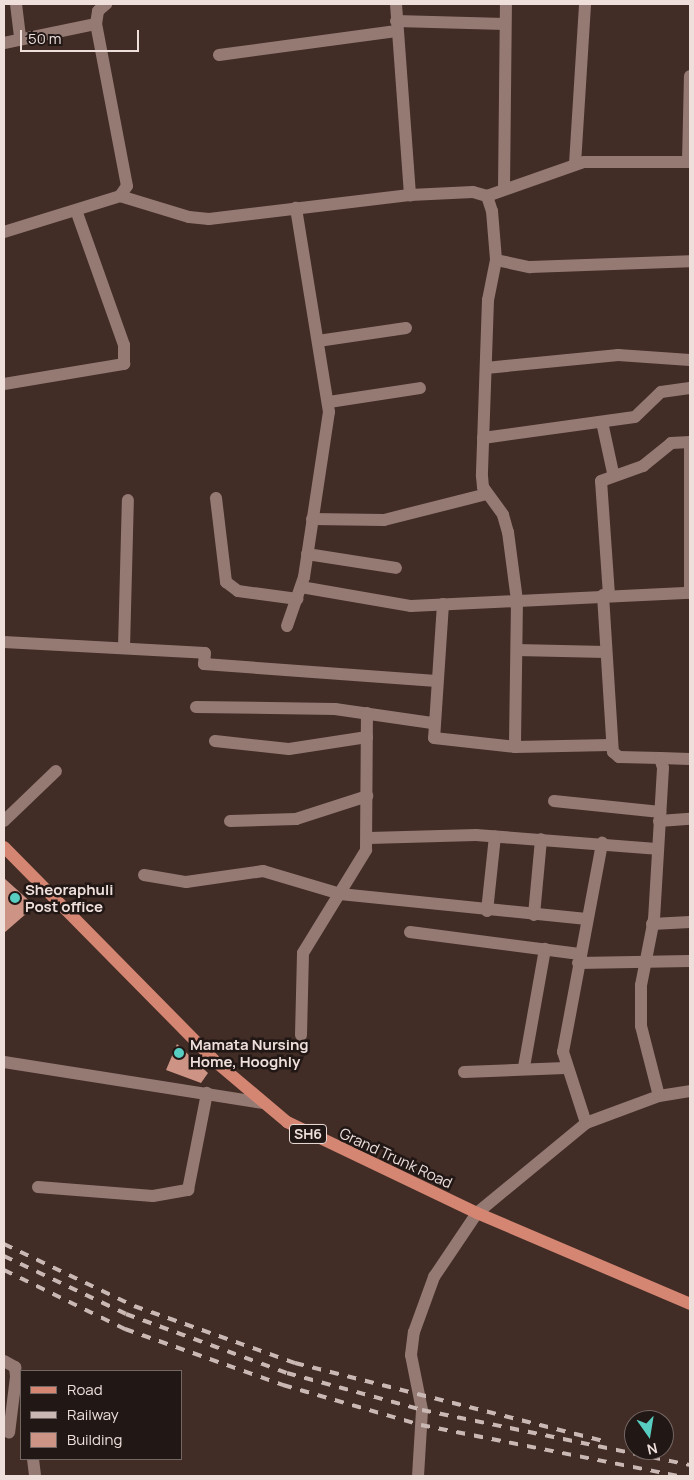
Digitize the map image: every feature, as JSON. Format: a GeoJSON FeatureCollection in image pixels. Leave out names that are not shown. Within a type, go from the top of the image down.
{"type":"FeatureCollection","features":[{"type":"Feature","properties":{"kind":"main road","name":"Grand Trunk Road"},"geometry":{"type":"LineString","coordinates":[[4,847],[262,1104],[312,1137],[477,1213],[690,1304]]}},
{"type":"Feature","properties":{"kind":"street"},"geometry":{"type":"LineString","coordinates":[[16,4],[20,39]]}},
{"type":"Feature","properties":{"kind":"street"},"geometry":{"type":"LineString","coordinates":[[396,4],[396,26],[410,195]]}},
{"type":"Feature","properties":{"kind":"street"},"geometry":{"type":"LineString","coordinates":[[504,189],[506,4]]}},
{"type":"Feature","properties":{"kind":"street"},"geometry":{"type":"LineString","coordinates":[[575,164],[585,4]]}},
{"type":"Feature","properties":{"kind":"street"},"geometry":{"type":"LineString","coordinates":[[4,43],[99,11],[126,170],[127,186],[120,196]]}},
{"type":"Feature","properties":{"kind":"street"},"geometry":{"type":"LineString","coordinates":[[219,55],[396,26],[505,24]]}},
{"type":"Feature","properties":{"kind":"street"},"geometry":{"type":"LineString","coordinates":[[4,232],[120,196],[188,218],[410,195],[487,196],[575,164],[689,162],[690,76]]}},
{"type":"Feature","properties":{"kind":"street"},"geometry":{"type":"LineString","coordinates":[[487,196],[496,260],[488,300],[482,476],[487,494],[502,515],[508,532],[517,600],[515,747]]}},
{"type":"Feature","properties":{"kind":"street"},"geometry":{"type":"LineString","coordinates":[[287,626],[302,587],[328,402],[296,208]]}},
{"type":"Feature","properties":{"kind":"street"},"geometry":{"type":"LineString","coordinates":[[4,384],[124,364],[124,345],[76,210]]}},
{"type":"Feature","properties":{"kind":"street"},"geometry":{"type":"LineString","coordinates":[[496,260],[530,266],[690,261]]}},
{"type":"Feature","properties":{"kind":"street"},"geometry":{"type":"LineString","coordinates":[[318,341],[406,328]]}},
{"type":"Feature","properties":{"kind":"street"},"geometry":{"type":"LineString","coordinates":[[486,368],[618,355],[690,360]]}},
{"type":"Feature","properties":{"kind":"street"},"geometry":{"type":"LineString","coordinates":[[328,402],[420,388]]}},
{"type":"Feature","properties":{"kind":"street"},"geometry":{"type":"LineString","coordinates":[[483,438],[602,422],[644,412],[661,392],[690,388]]}},
{"type":"Feature","properties":{"kind":"street"},"geometry":{"type":"LineString","coordinates":[[602,422],[613,473]]}},
{"type":"Feature","properties":{"kind":"street"},"geometry":{"type":"LineString","coordinates":[[690,442],[671,443],[643,466],[613,473],[601,481],[600,491],[606,595],[606,652],[610,745],[619,757],[690,759]]}},
{"type":"Feature","properties":{"kind":"street"},"geometry":{"type":"LineString","coordinates":[[302,587],[389,605],[690,592],[690,449]]}},
{"type":"Feature","properties":{"kind":"street"},"geometry":{"type":"LineString","coordinates":[[312,519],[384,520],[487,494]]}},
{"type":"Feature","properties":{"kind":"street"},"geometry":{"type":"LineString","coordinates":[[216,498],[226,582],[238,591],[297,599]]}},
{"type":"Feature","properties":{"kind":"street"},"geometry":{"type":"LineString","coordinates":[[124,648],[128,500]]}},
{"type":"Feature","properties":{"kind":"street"},"geometry":{"type":"LineString","coordinates":[[307,554],[396,568]]}},
{"type":"Feature","properties":{"kind":"street"},"geometry":{"type":"LineString","coordinates":[[442,604],[432,723],[432,734],[440,741],[515,747],[610,745]]}},
{"type":"Feature","properties":{"kind":"street"},"geometry":{"type":"LineString","coordinates":[[4,642],[205,653],[204,664],[436,681]]}},
{"type":"Feature","properties":{"kind":"street"},"geometry":{"type":"LineString","coordinates":[[517,650],[606,652]]}},
{"type":"Feature","properties":{"kind":"street"},"geometry":{"type":"LineString","coordinates":[[196,707],[315,708],[432,723]]}},
{"type":"Feature","properties":{"kind":"street"},"geometry":{"type":"LineString","coordinates":[[300,1036],[303,953],[362,861],[369,838],[367,714]]}},
{"type":"Feature","properties":{"kind":"street"},"geometry":{"type":"LineString","coordinates":[[215,742],[289,749],[367,737]]}},
{"type":"Feature","properties":{"kind":"street"},"geometry":{"type":"LineString","coordinates":[[659,1096],[642,1026],[644,964],[652,924],[663,768],[660,758]]}},
{"type":"Feature","properties":{"kind":"street"},"geometry":{"type":"LineString","coordinates":[[4,821],[56,771]]}},
{"type":"Feature","properties":{"kind":"street"},"geometry":{"type":"LineString","coordinates":[[230,821],[296,818],[367,796]]}},
{"type":"Feature","properties":{"kind":"street"},"geometry":{"type":"LineString","coordinates":[[554,801],[690,819]]}},
{"type":"Feature","properties":{"kind":"street"},"geometry":{"type":"LineString","coordinates":[[369,838],[495,836],[656,848]]}},
{"type":"Feature","properties":{"kind":"street"},"geometry":{"type":"LineString","coordinates":[[487,911],[495,836]]}},
{"type":"Feature","properties":{"kind":"street"},"geometry":{"type":"LineString","coordinates":[[534,915],[540,839]]}},
{"type":"Feature","properties":{"kind":"street"},"geometry":{"type":"LineString","coordinates":[[586,1123],[565,1068],[566,1026],[602,844]]}},
{"type":"Feature","properties":{"kind":"street"},"geometry":{"type":"LineString","coordinates":[[144,875],[199,882],[256,871],[340,894],[487,911],[587,919]]}},
{"type":"Feature","properties":{"kind":"street"},"geometry":{"type":"LineString","coordinates":[[652,924],[690,922]]}},
{"type":"Feature","properties":{"kind":"street"},"geometry":{"type":"LineString","coordinates":[[410,932],[545,950],[579,958],[644,964],[690,961]]}},
{"type":"Feature","properties":{"kind":"street"},"geometry":{"type":"LineString","coordinates":[[524,1067],[545,950]]}},
{"type":"Feature","properties":{"kind":"street"},"geometry":{"type":"LineString","coordinates":[[4,1062],[207,1093],[262,1104]]}},
{"type":"Feature","properties":{"kind":"street"},"geometry":{"type":"LineString","coordinates":[[464,1072],[489,1074],[524,1067],[565,1068]]}},
{"type":"Feature","properties":{"kind":"street"},"geometry":{"type":"LineString","coordinates":[[418,1476],[422,1410],[411,1355],[414,1332],[434,1277],[477,1213],[586,1123],[659,1096],[690,1091]]}},
{"type":"Feature","properties":{"kind":"street"},"geometry":{"type":"LineString","coordinates":[[38,1187],[137,1195],[188,1190],[207,1093]]}},
{"type":"Feature","properties":{"kind":"street"},"geometry":{"type":"LineString","coordinates":[[4,1361],[15,1367],[16,1377],[11,1433]]}},
{"type":"Feature","properties":{"kind":"street"},"geometry":{"type":"LineString","coordinates":[[33,1460],[35,1476]]}},
{"type":"Feature","properties":{"kind":"building","name":"Sheoraphuli Post office"},"geometry":{"type":"Polygon","coordinates":[[[4,878],[35,906],[4,933],[4,878]]]}},
{"type":"Feature","properties":{"kind":"building"},"geometry":{"type":"Polygon","coordinates":[[[177,1044],[208,1073],[201,1083],[166,1070],[177,1044]]]}},
{"type":"Feature","properties":{"kind":"railway"},"geometry":{"type":"LineString","coordinates":[[4,1244],[134,1306],[295,1363],[603,1441]]}},
{"type":"Feature","properties":{"kind":"railway"},"geometry":{"type":"LineString","coordinates":[[4,1256],[126,1314],[287,1373],[422,1410],[690,1465]]}},
{"type":"Feature","properties":{"kind":"railway"},"geometry":{"type":"LineString","coordinates":[[4,1270],[125,1329],[283,1385],[421,1425],[678,1476]]}},
{"type":"Feature","properties":{"kind":"place","name":"Sheoraphuli Post office"},"geometry":{"type":"Point","coordinates":[15,898]}},
{"type":"Feature","properties":{"kind":"place","name":"Mamata Nursing Home, Hooghly"},"geometry":{"type":"Point","coordinates":[179,1053]}}]}
